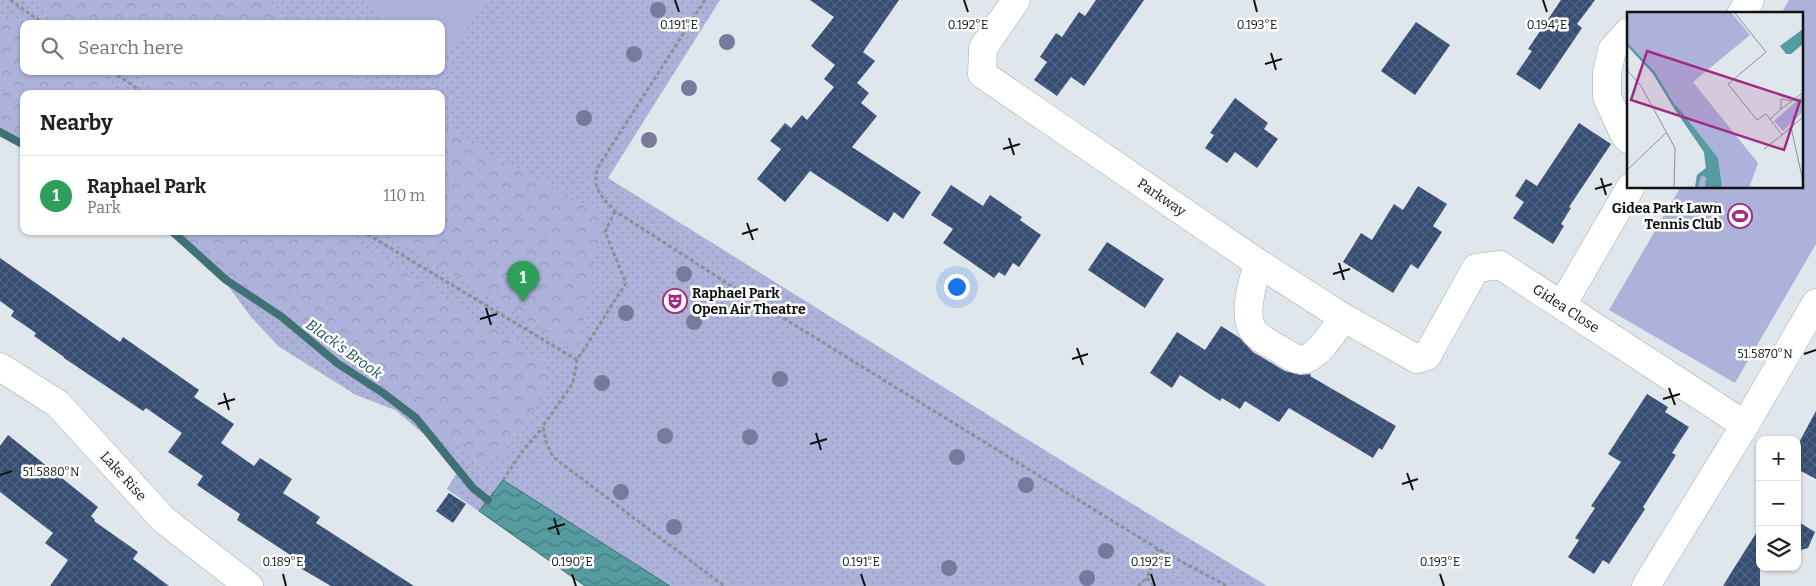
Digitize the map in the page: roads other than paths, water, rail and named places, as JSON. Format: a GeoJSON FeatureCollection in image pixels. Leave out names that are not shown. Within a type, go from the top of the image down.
{"type":"FeatureCollection","features":[{"type":"Feature","properties":{"kind":"street","name":"Parkway"},"geometry":{"type":"LineString","coordinates":[[1016,0],[983,48],[982,74],[1258,263],[1344,318],[1417,359]]}},
{"type":"Feature","properties":{"kind":"street"},"geometry":{"type":"LineString","coordinates":[[1742,12],[1750,0]]}},
{"type":"Feature","properties":{"kind":"street"},"geometry":{"type":"LineString","coordinates":[[1627,33],[1612,50],[1607,73],[1607,97],[1627,137]]}},
{"type":"Feature","properties":{"kind":"street"},"geometry":{"type":"LineString","coordinates":[[1562,305],[1629,189]]}},
{"type":"Feature","properties":{"kind":"street"},"geometry":{"type":"LineString","coordinates":[[1258,263],[1250,295],[1249,315],[1251,328],[1268,342],[1297,360],[1308,359],[1326,342],[1344,318]]}},
{"type":"Feature","properties":{"kind":"street","name":"Gidea Close"},"geometry":{"type":"LineString","coordinates":[[1417,359],[1427,356],[1476,268],[1500,265],[1745,425]]}},
{"type":"Feature","properties":{"kind":"street"},"geometry":{"type":"LineString","coordinates":[[1646,586],[1814,314]]}},
{"type":"Feature","properties":{"kind":"street","name":"Lake Rise"},"geometry":{"type":"LineString","coordinates":[[0,367],[58,404],[164,520],[249,586]]}},
{"type":"Feature","properties":{"kind":"water"},"geometry":{"type":"Polygon","coordinates":[[[503,480],[670,586],[585,586],[479,511],[503,480]]]}},
{"type":"Feature","properties":{"kind":"waterway","name":"Black's Brook"},"geometry":{"type":"LineString","coordinates":[[0,132],[20,143]]}},
{"type":"Feature","properties":{"kind":"waterway","name":"Black's Brook"},"geometry":{"type":"LineString","coordinates":[[176,235],[226,280],[282,317],[337,363],[383,393],[416,418],[473,488],[488,500]]}},
{"type":"Feature","properties":{"kind":"place","name":"Gidea Park Lawn Tennis Club"},"geometry":{"type":"Point","coordinates":[1740,216]}},
{"type":"Feature","properties":{"kind":"place","name":"Raphael Park Open Air Theatre"},"geometry":{"type":"Point","coordinates":[675,301]}},
{"type":"Feature","properties":{"kind":"place","name":"Raphael Park"},"geometry":{"type":"Point","coordinates":[523,302]}}]}
